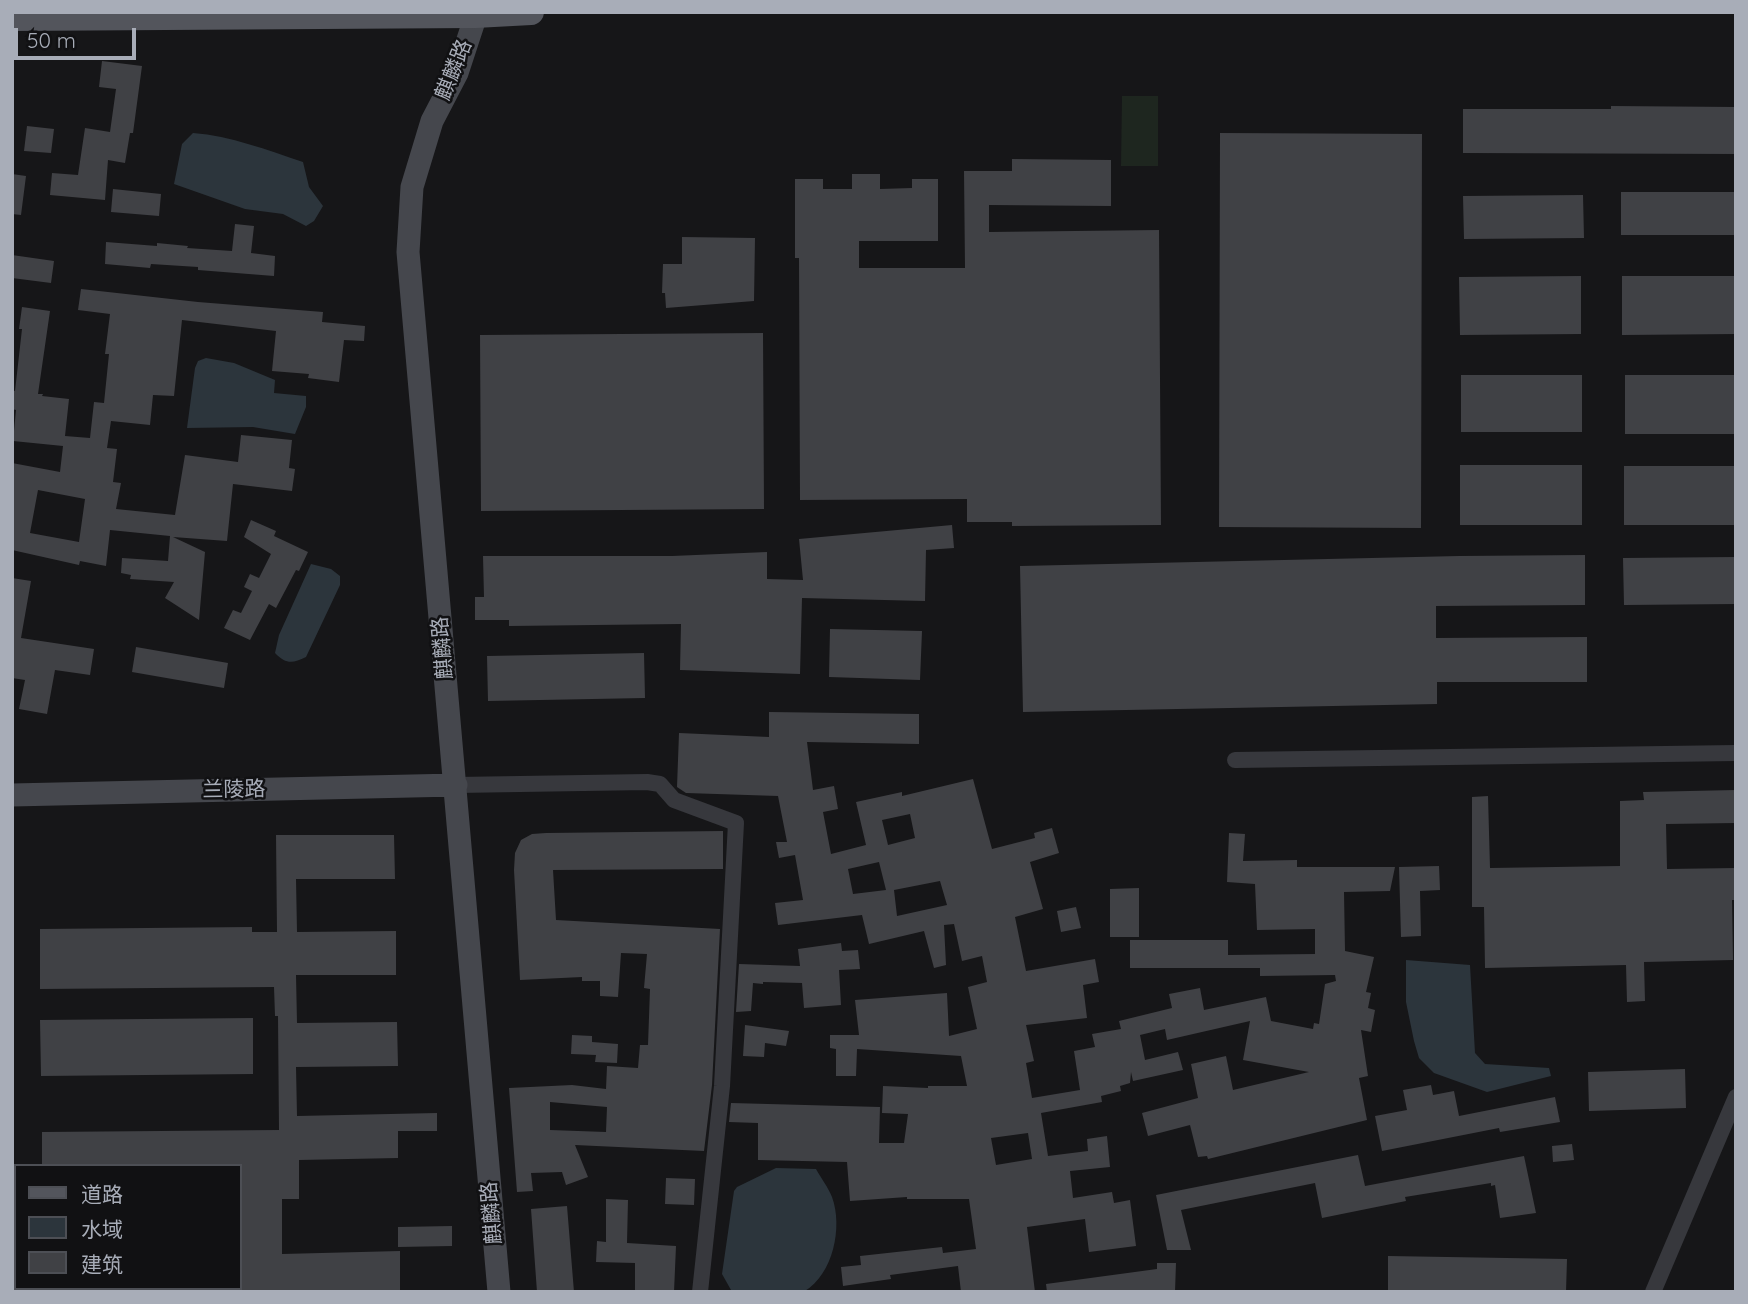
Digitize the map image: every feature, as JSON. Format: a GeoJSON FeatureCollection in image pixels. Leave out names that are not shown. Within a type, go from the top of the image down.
{"type":"FeatureCollection","features":[{"type":"Feature","properties":{"kind":"main road"},"geometry":{"type":"LineString","coordinates":[[12,18],[531,12]]}},
{"type":"Feature","properties":{"kind":"street","name":"麒麟路"},"geometry":{"type":"LineString","coordinates":[[476,14],[457,73],[432,121],[411,187],[408,252],[499,1292]]}},
{"type":"Feature","properties":{"kind":"street"},"geometry":{"type":"LineString","coordinates":[[1235,760],[1736,753]]}},
{"type":"Feature","properties":{"kind":"street"},"geometry":{"type":"LineString","coordinates":[[456,785],[647,782],[660,784],[674,800],[736,822],[722,1086],[700,1292]]}},
{"type":"Feature","properties":{"kind":"street","name":"兰陵路"},"geometry":{"type":"LineString","coordinates":[[12,795],[456,785]]}},
{"type":"Feature","properties":{"kind":"street"},"geometry":{"type":"LineString","coordinates":[[1653,1292],[1736,1097]]}},
{"type":"Feature","properties":{"kind":"shaded area"},"geometry":{"type":"Polygon","coordinates":[[[1122,96],[1158,96],[1158,166],[1121,166],[1122,96]]]}},
{"type":"Feature","properties":{"kind":"water"},"geometry":{"type":"Polygon","coordinates":[[[193,133],[235,140],[303,162],[309,187],[323,206],[314,221],[306,226],[283,214],[245,209],[174,184],[182,144],[193,133]]]}},
{"type":"Feature","properties":{"kind":"water"},"geometry":{"type":"Polygon","coordinates":[[[206,358],[234,363],[275,380],[274,393],[306,396],[306,407],[295,434],[253,427],[187,428],[195,368],[198,361],[206,358]]]}},
{"type":"Feature","properties":{"kind":"water"},"geometry":{"type":"Polygon","coordinates":[[[311,564],[331,569],[340,576],[340,585],[306,657],[293,662],[286,661],[275,653],[279,635],[311,564]]]}},
{"type":"Feature","properties":{"kind":"water"},"geometry":{"type":"Polygon","coordinates":[[[1406,960],[1470,965],[1475,1053],[1485,1064],[1549,1068],[1551,1076],[1487,1092],[1434,1073],[1419,1058],[1414,1041],[1406,1002],[1406,960]]]}},
{"type":"Feature","properties":{"kind":"water"},"geometry":{"type":"Polygon","coordinates":[[[776,1168],[816,1169],[829,1190],[835,1209],[836,1235],[829,1262],[815,1283],[805,1291],[731,1290],[722,1274],[734,1191],[776,1168]]]}},
{"type":"Feature","properties":{"kind":"building"},"geometry":{"type":"Polygon","coordinates":[[[102,61],[142,66],[133,133],[130,133],[125,163],[108,160],[105,200],[50,195],[52,173],[78,175],[85,128],[110,132],[116,89],[99,87],[102,61]]]}},
{"type":"Feature","properties":{"kind":"building"},"geometry":{"type":"Polygon","coordinates":[[[1611,106],[1736,107],[1736,154],[1463,153],[1463,109],[1611,109],[1611,106]]]}},
{"type":"Feature","properties":{"kind":"building"},"geometry":{"type":"Polygon","coordinates":[[[27,126],[54,129],[51,153],[24,151],[27,126]]]}},
{"type":"Feature","properties":{"kind":"building"},"geometry":{"type":"Polygon","coordinates":[[[1220,133],[1422,134],[1421,528],[1219,527],[1220,133]]]}},
{"type":"Feature","properties":{"kind":"building"},"geometry":{"type":"Polygon","coordinates":[[[1012,159],[1111,160],[1111,206],[989,205],[989,232],[1159,230],[1161,525],[1012,526],[1012,522],[967,522],[967,499],[800,500],[799,258],[795,258],[795,179],[823,179],[823,189],[852,189],[852,174],[880,174],[880,189],[912,188],[912,179],[938,179],[938,241],[859,241],[859,268],[965,268],[964,171],[1012,171],[1012,159]]]}},
{"type":"Feature","properties":{"kind":"building"},"geometry":{"type":"Polygon","coordinates":[[[12,174],[26,176],[21,215],[12,214],[12,174]]]}},
{"type":"Feature","properties":{"kind":"building"},"geometry":{"type":"Polygon","coordinates":[[[113,189],[161,194],[159,216],[111,212],[113,189]]]}},
{"type":"Feature","properties":{"kind":"building"},"geometry":{"type":"Polygon","coordinates":[[[1621,192],[1736,192],[1736,235],[1621,235],[1621,192]]]}},
{"type":"Feature","properties":{"kind":"building"},"geometry":{"type":"Polygon","coordinates":[[[1583,195],[1584,238],[1464,239],[1463,196],[1583,195]]]}},
{"type":"Feature","properties":{"kind":"building"},"geometry":{"type":"Polygon","coordinates":[[[235,224],[254,226],[251,253],[275,256],[274,276],[198,270],[198,267],[151,264],[150,268],[105,264],[106,242],[157,246],[157,243],[232,251],[235,224]]]}},
{"type":"Feature","properties":{"kind":"building"},"geometry":{"type":"Polygon","coordinates":[[[682,237],[755,238],[754,301],[666,308],[665,293],[662,293],[663,264],[682,264],[682,237]]]}},
{"type":"Feature","properties":{"kind":"building"},"geometry":{"type":"Polygon","coordinates":[[[12,255],[54,261],[51,283],[12,278],[12,255]]]}},
{"type":"Feature","properties":{"kind":"building"},"geometry":{"type":"Polygon","coordinates":[[[1581,276],[1581,334],[1460,335],[1459,277],[1581,276]]]}},
{"type":"Feature","properties":{"kind":"building"},"geometry":{"type":"Polygon","coordinates":[[[1622,276],[1736,276],[1736,334],[1622,335],[1622,276]]]}},
{"type":"Feature","properties":{"kind":"building"},"geometry":{"type":"Polygon","coordinates":[[[81,289],[323,312],[322,322],[365,326],[364,341],[344,340],[339,382],[308,378],[309,374],[272,371],[276,331],[182,320],[174,396],[153,395],[150,425],[111,421],[107,448],[117,449],[113,482],[121,483],[116,509],[175,515],[185,455],[238,462],[241,435],[292,440],[289,468],[295,469],[292,491],[233,484],[227,541],[173,537],[205,552],[199,620],[165,598],[174,582],[130,579],[131,575],[121,573],[122,558],[168,561],[170,536],[110,530],[106,566],[80,561],[79,565],[12,550],[12,463],[60,472],[63,446],[13,441],[16,410],[12,409],[12,390],[15,391],[22,307],[50,311],[38,394],[69,399],[65,436],[90,438],[94,402],[104,403],[109,354],[105,354],[110,314],[78,310],[81,289]],[[38,490],[30,533],[79,542],[85,499],[38,490]]]}},
{"type":"Feature","properties":{"kind":"building"},"geometry":{"type":"Polygon","coordinates":[[[763,333],[764,509],[481,511],[480,335],[763,333]]]}},
{"type":"Feature","properties":{"kind":"building"},"geometry":{"type":"Polygon","coordinates":[[[1461,375],[1582,375],[1582,432],[1461,432],[1461,375]]]}},
{"type":"Feature","properties":{"kind":"building"},"geometry":{"type":"Polygon","coordinates":[[[1625,375],[1736,375],[1736,434],[1625,434],[1625,375]]]}},
{"type":"Feature","properties":{"kind":"building"},"geometry":{"type":"Polygon","coordinates":[[[1460,465],[1582,465],[1582,525],[1460,525],[1460,465]]]}},
{"type":"Feature","properties":{"kind":"building"},"geometry":{"type":"Polygon","coordinates":[[[1624,466],[1736,466],[1736,525],[1624,525],[1624,466]]]}},
{"type":"Feature","properties":{"kind":"building"},"geometry":{"type":"Polygon","coordinates":[[[251,520],[276,531],[274,536],[308,552],[276,608],[269,604],[250,640],[224,628],[233,610],[241,613],[252,591],[244,587],[250,574],[259,578],[271,554],[244,537],[251,520]]]}},
{"type":"Feature","properties":{"kind":"building"},"geometry":{"type":"Polygon","coordinates":[[[952,525],[954,548],[926,550],[925,601],[802,598],[800,674],[680,670],[681,624],[509,626],[509,620],[475,620],[475,597],[484,597],[483,556],[672,556],[767,552],[767,579],[803,580],[799,539],[952,525]]]}},
{"type":"Feature","properties":{"kind":"building"},"geometry":{"type":"Polygon","coordinates":[[[1585,555],[1585,605],[1436,606],[1436,638],[1587,637],[1587,682],[1437,682],[1437,704],[1023,712],[1020,566],[1585,555]]]}},
{"type":"Feature","properties":{"kind":"building"},"geometry":{"type":"Polygon","coordinates":[[[1736,557],[1736,604],[1624,605],[1623,558],[1736,557]]]}},
{"type":"Feature","properties":{"kind":"building"},"geometry":{"type":"Polygon","coordinates":[[[12,578],[31,581],[21,638],[94,649],[90,675],[55,670],[47,714],[19,709],[25,680],[12,678],[12,578]]]}},
{"type":"Feature","properties":{"kind":"building"},"geometry":{"type":"Polygon","coordinates":[[[830,629],[922,631],[920,680],[829,677],[830,629]]]}},
{"type":"Feature","properties":{"kind":"building"},"geometry":{"type":"Polygon","coordinates":[[[136,647],[228,663],[224,688],[132,672],[136,647]]]}},
{"type":"Feature","properties":{"kind":"building"},"geometry":{"type":"Polygon","coordinates":[[[644,653],[645,698],[488,701],[487,656],[644,653]]]}},
{"type":"Feature","properties":{"kind":"building"},"geometry":{"type":"Polygon","coordinates":[[[769,712],[919,714],[919,744],[807,742],[813,790],[834,786],[838,809],[823,812],[831,854],[866,845],[856,802],[902,792],[902,796],[973,779],[992,849],[1035,838],[1034,833],[1052,828],[1059,853],[1030,862],[1043,909],[1015,917],[1026,971],[1095,959],[1099,982],[1083,985],[1087,1018],[1026,1025],[1034,1061],[1026,1063],[1032,1098],[1080,1090],[1074,1051],[1095,1047],[1092,1034],[1121,1029],[1119,1021],[1172,1008],[1169,994],[1200,988],[1204,1010],[1266,997],[1271,1021],[1313,1029],[1314,1023],[1319,1024],[1325,984],[1336,981],[1335,975],[1260,976],[1260,968],[1130,968],[1130,940],[1228,940],[1228,955],[1315,954],[1315,929],[1257,930],[1255,884],[1227,882],[1229,833],[1245,834],[1243,861],[1297,860],[1297,867],[1395,867],[1390,891],[1344,892],[1345,951],[1374,957],[1366,992],[1371,993],[1368,1008],[1375,1010],[1371,1032],[1361,1030],[1368,1076],[1359,1078],[1367,1120],[1208,1159],[1207,1156],[1198,1157],[1190,1125],[1148,1136],[1142,1113],[1198,1098],[1191,1064],[1226,1056],[1233,1090],[1309,1072],[1243,1060],[1250,1021],[1167,1040],[1165,1029],[1140,1035],[1145,1060],[1178,1052],[1183,1070],[1133,1081],[1131,1072],[1130,1083],[1120,1086],[1121,1091],[1101,1096],[1102,1102],[1041,1113],[1048,1156],[1088,1151],[1087,1139],[1107,1136],[1110,1167],[1070,1171],[1073,1198],[1112,1192],[1114,1203],[1130,1200],[1136,1246],[1089,1252],[1085,1219],[1027,1227],[1035,1292],[961,1292],[958,1266],[890,1275],[891,1279],[843,1286],[841,1267],[861,1265],[860,1256],[942,1247],[943,1253],[976,1249],[969,1199],[907,1197],[850,1201],[847,1162],[758,1160],[758,1123],[729,1122],[731,1103],[880,1107],[879,1143],[904,1143],[908,1114],[882,1113],[883,1086],[967,1086],[961,1056],[857,1049],[856,1076],[836,1076],[836,1049],[830,1048],[830,1035],[859,1035],[855,1000],[947,993],[949,1036],[977,1029],[968,987],[987,982],[982,956],[962,961],[954,924],[944,925],[946,965],[934,968],[924,931],[869,944],[862,915],[778,925],[775,903],[803,900],[795,855],[779,858],[776,842],[787,842],[778,796],[686,793],[677,787],[679,733],[769,737],[769,712]],[[910,814],[882,820],[888,845],[915,838],[910,814]],[[879,862],[848,869],[853,894],[886,890],[879,862]],[[940,881],[894,890],[897,916],[947,905],[940,881]],[[1028,1133],[991,1138],[996,1165],[1032,1159],[1028,1133]]]}},
{"type":"Feature","properties":{"kind":"building"},"geometry":{"type":"Polygon","coordinates":[[[1736,790],[1736,823],[1666,824],[1667,869],[1736,868],[1736,900],[1732,900],[1733,960],[1644,962],[1645,1001],[1627,1002],[1626,965],[1485,968],[1484,907],[1472,907],[1472,797],[1488,796],[1490,868],[1620,866],[1620,801],[1644,800],[1643,792],[1736,790]]]}},
{"type":"Feature","properties":{"kind":"building"},"geometry":{"type":"Polygon","coordinates":[[[723,831],[723,869],[553,870],[556,920],[720,929],[712,1085],[704,1151],[575,1145],[588,1177],[566,1185],[562,1172],[531,1173],[533,1191],[517,1192],[509,1088],[572,1085],[606,1089],[607,1066],[638,1068],[640,1045],[648,1045],[650,989],[644,988],[647,954],[621,953],[618,997],[600,996],[600,981],[582,981],[582,977],[520,980],[515,853],[521,840],[532,834],[723,831]],[[550,1102],[550,1130],[606,1132],[607,1107],[550,1102]]]}},
{"type":"Feature","properties":{"kind":"building"},"geometry":{"type":"Polygon","coordinates":[[[276,835],[394,835],[395,879],[296,879],[297,932],[396,931],[396,975],[296,975],[297,1023],[397,1022],[398,1066],[296,1067],[297,1116],[437,1113],[437,1131],[398,1131],[398,1158],[299,1160],[299,1199],[282,1199],[282,1254],[400,1251],[400,1292],[240,1292],[242,1164],[42,1164],[42,1132],[279,1130],[278,1016],[275,1016],[274,987],[40,989],[40,929],[252,927],[252,932],[277,932],[276,835]]]}},
{"type":"Feature","properties":{"kind":"building"},"geometry":{"type":"Polygon","coordinates":[[[1439,866],[1440,890],[1420,891],[1421,936],[1401,937],[1399,867],[1439,866]]]}},
{"type":"Feature","properties":{"kind":"building"},"geometry":{"type":"Polygon","coordinates":[[[1139,888],[1139,937],[1110,937],[1110,889],[1139,888]]]}},
{"type":"Feature","properties":{"kind":"building"},"geometry":{"type":"Polygon","coordinates":[[[1076,907],[1081,928],[1061,932],[1057,911],[1076,907]]]}},
{"type":"Feature","properties":{"kind":"building"},"geometry":{"type":"Polygon","coordinates":[[[841,943],[842,951],[858,950],[860,969],[839,970],[841,1005],[804,1008],[802,983],[763,982],[753,983],[751,1011],[736,1012],[739,964],[800,966],[798,949],[841,943]]]}},
{"type":"Feature","properties":{"kind":"building"},"geometry":{"type":"Polygon","coordinates":[[[253,1018],[253,1074],[41,1076],[40,1020],[253,1018]]]}},
{"type":"Feature","properties":{"kind":"building"},"geometry":{"type":"Polygon","coordinates":[[[745,1025],[789,1031],[786,1046],[765,1043],[764,1057],[743,1056],[745,1025]]]}},
{"type":"Feature","properties":{"kind":"building"},"geometry":{"type":"Polygon","coordinates":[[[572,1035],[592,1036],[592,1042],[618,1044],[617,1063],[595,1062],[596,1055],[571,1054],[572,1035]]]}},
{"type":"Feature","properties":{"kind":"building"},"geometry":{"type":"Polygon","coordinates":[[[1685,1069],[1686,1108],[1589,1111],[1588,1072],[1685,1069]]]}},
{"type":"Feature","properties":{"kind":"building"},"geometry":{"type":"Polygon","coordinates":[[[1431,1085],[1433,1095],[1454,1091],[1459,1116],[1555,1097],[1560,1122],[1500,1132],[1499,1128],[1382,1151],[1375,1116],[1407,1110],[1403,1090],[1431,1085]]]}},
{"type":"Feature","properties":{"kind":"building"},"geometry":{"type":"Polygon","coordinates":[[[1572,1144],[1574,1160],[1553,1162],[1552,1146],[1572,1144]]]}},
{"type":"Feature","properties":{"kind":"building"},"geometry":{"type":"Polygon","coordinates":[[[1358,1155],[1365,1186],[1524,1156],[1536,1213],[1500,1218],[1495,1185],[1491,1186],[1491,1183],[1405,1197],[1406,1201],[1322,1218],[1315,1183],[1181,1210],[1191,1250],[1167,1250],[1156,1195],[1358,1155]]]}},
{"type":"Feature","properties":{"kind":"building"},"geometry":{"type":"Polygon","coordinates":[[[666,1178],[695,1179],[694,1205],[665,1204],[666,1178]]]}},
{"type":"Feature","properties":{"kind":"building"},"geometry":{"type":"Polygon","coordinates":[[[606,1199],[628,1200],[627,1243],[676,1246],[674,1292],[635,1292],[635,1263],[596,1262],[597,1241],[606,1242],[606,1199]]]}},
{"type":"Feature","properties":{"kind":"building"},"geometry":{"type":"Polygon","coordinates":[[[567,1206],[574,1292],[537,1292],[531,1209],[567,1206]]]}},
{"type":"Feature","properties":{"kind":"building"},"geometry":{"type":"Polygon","coordinates":[[[452,1226],[452,1246],[398,1247],[398,1227],[452,1226]]]}},
{"type":"Feature","properties":{"kind":"building"},"geometry":{"type":"Polygon","coordinates":[[[1388,1256],[1567,1259],[1566,1292],[1388,1292],[1388,1256]]]}},
{"type":"Feature","properties":{"kind":"building"},"geometry":{"type":"Polygon","coordinates":[[[1157,1263],[1176,1263],[1175,1292],[1047,1292],[1046,1284],[1157,1269],[1157,1263]]]}}]}
